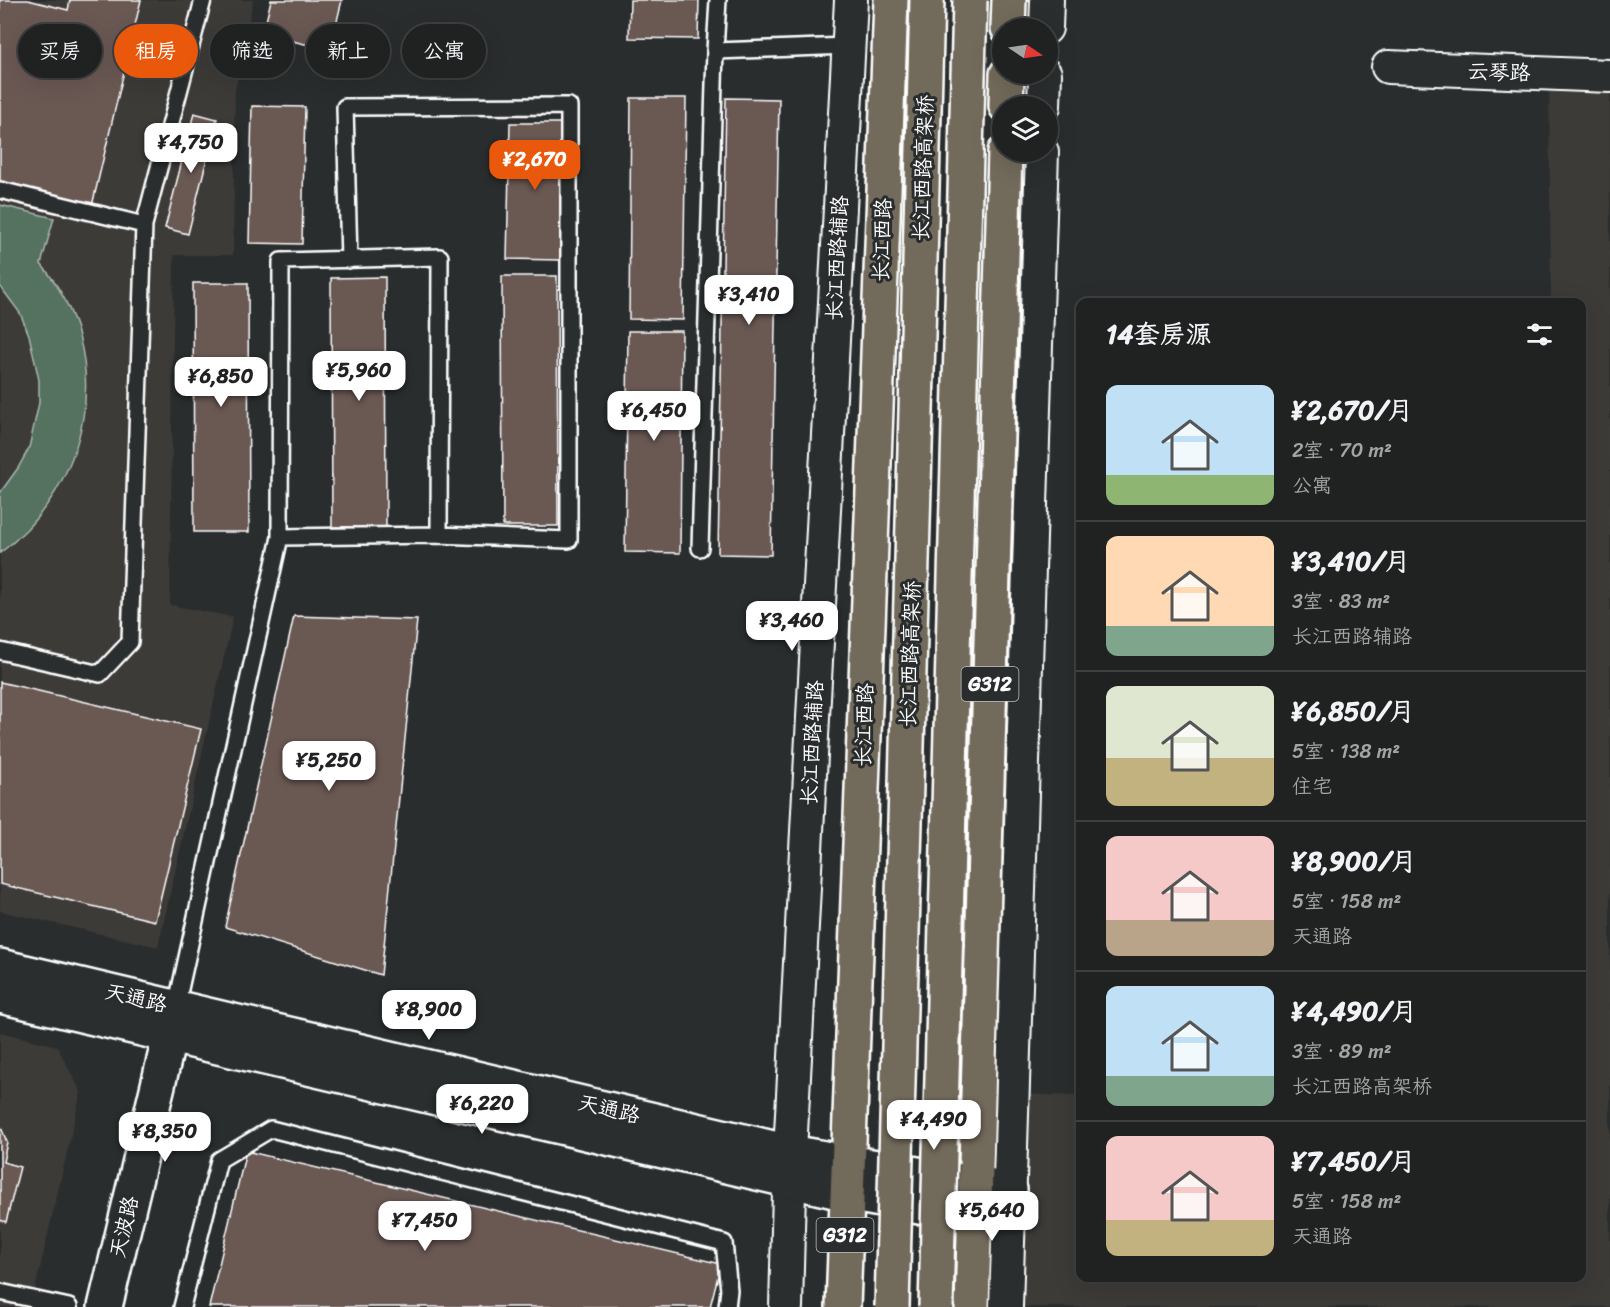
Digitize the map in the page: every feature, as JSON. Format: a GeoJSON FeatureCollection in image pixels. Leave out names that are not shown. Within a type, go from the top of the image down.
{"type":"FeatureCollection","features":[{"type":"Feature","properties":{"kind":"highway","name":"长江西路"},"geometry":{"type":"LineString","coordinates":[[843,1307],[891,0]]}},
{"type":"Feature","properties":{"kind":"highway","name":"长江西路高架桥"},"geometry":{"type":"LineString","coordinates":[[892,1307],[927,0]]}},
{"type":"Feature","properties":{"kind":"highway","name":"长江西路高架桥"},"geometry":{"type":"LineString","coordinates":[[936,1307],[970,0]]}},
{"type":"Feature","properties":{"kind":"highway"},"geometry":{"type":"LineString","coordinates":[[1008,18],[1009,0]]}},
{"type":"Feature","properties":{"kind":"highway","name":"G312"},"geometry":{"type":"LineString","coordinates":[[972,1307],[1005,162]]}},
{"type":"Feature","properties":{"kind":"street","name":"长江西路辅路"},"geometry":{"type":"LineString","coordinates":[[786,1307],[790,1166],[851,0]]}},
{"type":"Feature","properties":{"kind":"street"},"geometry":{"type":"LineString","coordinates":[[1046,18],[1047,0]]}},
{"type":"Feature","properties":{"kind":"street","name":"云琴路"},"geometry":{"type":"LineString","coordinates":[[1388,67],[1610,76]]}},
{"type":"Feature","properties":{"kind":"street"},"geometry":{"type":"LineString","coordinates":[[1006,1307],[1042,162]]}},
{"type":"Feature","properties":{"kind":"street","name":"天通路"},"geometry":{"type":"LineString","coordinates":[[0,966],[173,1022]]}},
{"type":"Feature","properties":{"kind":"street","name":"天通路"},"geometry":{"type":"LineString","coordinates":[[0,996],[173,1022],[847,1179],[975,1217],[1010,1204]]}},
{"type":"Feature","properties":{"kind":"street","name":"天波路"},"geometry":{"type":"LineString","coordinates":[[105,1307],[173,1022]]}},
{"type":"Feature","properties":{"kind":"street","name":"天通路"},"geometry":{"type":"LineString","coordinates":[[847,1179],[976,1183],[1010,1204]]}},
{"type":"Feature","properties":{"kind":"lane"},"geometry":{"type":"LineString","coordinates":[[0,651],[100,674],[130,642],[144,225],[203,0]]}},
{"type":"Feature","properties":{"kind":"lane"},"geometry":{"type":"LineString","coordinates":[[700,548],[718,0]]}},
{"type":"Feature","properties":{"kind":"lane"},"geometry":{"type":"LineString","coordinates":[[715,51],[848,46]]}},
{"type":"Feature","properties":{"kind":"lane"},"geometry":{"type":"LineString","coordinates":[[280,537],[439,535],[569,540],[569,106],[345,107],[349,260]]}},
{"type":"Feature","properties":{"kind":"lane"},"geometry":{"type":"LineString","coordinates":[[0,190],[144,225]]}},
{"type":"Feature","properties":{"kind":"lane"},"geometry":{"type":"LineString","coordinates":[[173,1022],[280,537],[281,261],[440,257],[439,535]]}},
{"type":"Feature","properties":{"kind":"lane"},"geometry":{"type":"LineString","coordinates":[[182,1307],[219,1160],[271,1129],[724,1242],[729,1290],[728,1307]]}},
{"type":"Feature","properties":{"kind":"lane"},"geometry":{"type":"LineString","coordinates":[[0,1292],[69,1307]]}},
{"type":"Feature","properties":{"kind":"shaded area"},"geometry":{"type":"Polygon","coordinates":[[[0,0],[253,0],[248,24],[210,24],[210,78],[238,78],[235,91],[233,255],[174,255],[170,605],[233,617],[158,947],[0,911],[0,0]]]}},
{"type":"Feature","properties":{"kind":"shaded area"},"geometry":{"type":"Polygon","coordinates":[[[1549,74],[1610,76],[1610,1307],[1006,1307],[1013,1094],[1076,1096],[1076,1282],[1586,1282],[1586,298],[1551,298],[1549,74]]]}},
{"type":"Feature","properties":{"kind":"shaded area"},"geometry":{"type":"Polygon","coordinates":[[[0,1032],[57,1046],[81,1092],[31,1307],[0,1307],[0,1032]]]}},
{"type":"Feature","properties":{"kind":"green space"},"geometry":{"type":"Polygon","coordinates":[[[0,205],[54,218],[41,264],[65,300],[79,338],[85,377],[83,417],[73,455],[55,492],[31,525],[0,553],[0,493],[29,448],[39,403],[39,380],[29,335],[20,313],[0,286],[0,205]]]}},
{"type":"Feature","properties":{"kind":"building"},"geometry":{"type":"Polygon","coordinates":[[[0,0],[28,0],[68,10],[70,0],[141,0],[135,24],[114,24],[114,78],[122,78],[92,206],[0,183],[0,0]]]}},
{"type":"Feature","properties":{"kind":"building"},"geometry":{"type":"Polygon","coordinates":[[[271,0],[342,0],[336,24],[306,24],[306,44],[294,41],[294,24],[265,24],[271,0]]]}},
{"type":"Feature","properties":{"kind":"building"},"geometry":{"type":"Polygon","coordinates":[[[630,0],[699,0],[698,39],[629,38],[630,0]]]}},
{"type":"Feature","properties":{"kind":"building"},"geometry":{"type":"Polygon","coordinates":[[[631,98],[686,98],[683,320],[629,319],[631,98]]]}},
{"type":"Feature","properties":{"kind":"building"},"geometry":{"type":"Polygon","coordinates":[[[726,98],[779,99],[771,555],[718,554],[726,98]]]}},
{"type":"Feature","properties":{"kind":"building"},"geometry":{"type":"Polygon","coordinates":[[[252,106],[305,107],[302,244],[249,243],[252,106]]]}},
{"type":"Feature","properties":{"kind":"building"},"geometry":{"type":"Polygon","coordinates":[[[194,113],[217,119],[188,234],[165,228],[194,113]]]}},
{"type":"Feature","properties":{"kind":"building"},"geometry":{"type":"Polygon","coordinates":[[[510,123],[562,123],[560,260],[507,259],[510,123]]]}},
{"type":"Feature","properties":{"kind":"building"},"geometry":{"type":"Polygon","coordinates":[[[502,276],[557,276],[558,526],[503,526],[502,276]]]}},
{"type":"Feature","properties":{"kind":"building"},"geometry":{"type":"Polygon","coordinates":[[[385,277],[386,527],[332,527],[331,278],[385,277]]]}},
{"type":"Feature","properties":{"kind":"building"},"geometry":{"type":"Polygon","coordinates":[[[193,283],[248,283],[249,532],[194,532],[193,283]]]}},
{"type":"Feature","properties":{"kind":"building"},"geometry":{"type":"Polygon","coordinates":[[[628,331],[682,331],[680,553],[625,552],[628,331]]]}},
{"type":"Feature","properties":{"kind":"building"},"geometry":{"type":"Polygon","coordinates":[[[294,616],[417,620],[381,975],[225,927],[294,616]]]}},
{"type":"Feature","properties":{"kind":"building"},"geometry":{"type":"Polygon","coordinates":[[[0,682],[201,729],[155,921],[0,884],[0,682]]]}},
{"type":"Feature","properties":{"kind":"building"},"geometry":{"type":"Polygon","coordinates":[[[0,1125],[7,1142],[3,1162],[20,1167],[6,1222],[0,1220],[0,1125]]]}},
{"type":"Feature","properties":{"kind":"building"},"geometry":{"type":"Polygon","coordinates":[[[246,1151],[721,1264],[710,1307],[209,1307],[246,1151]]]}}]}
